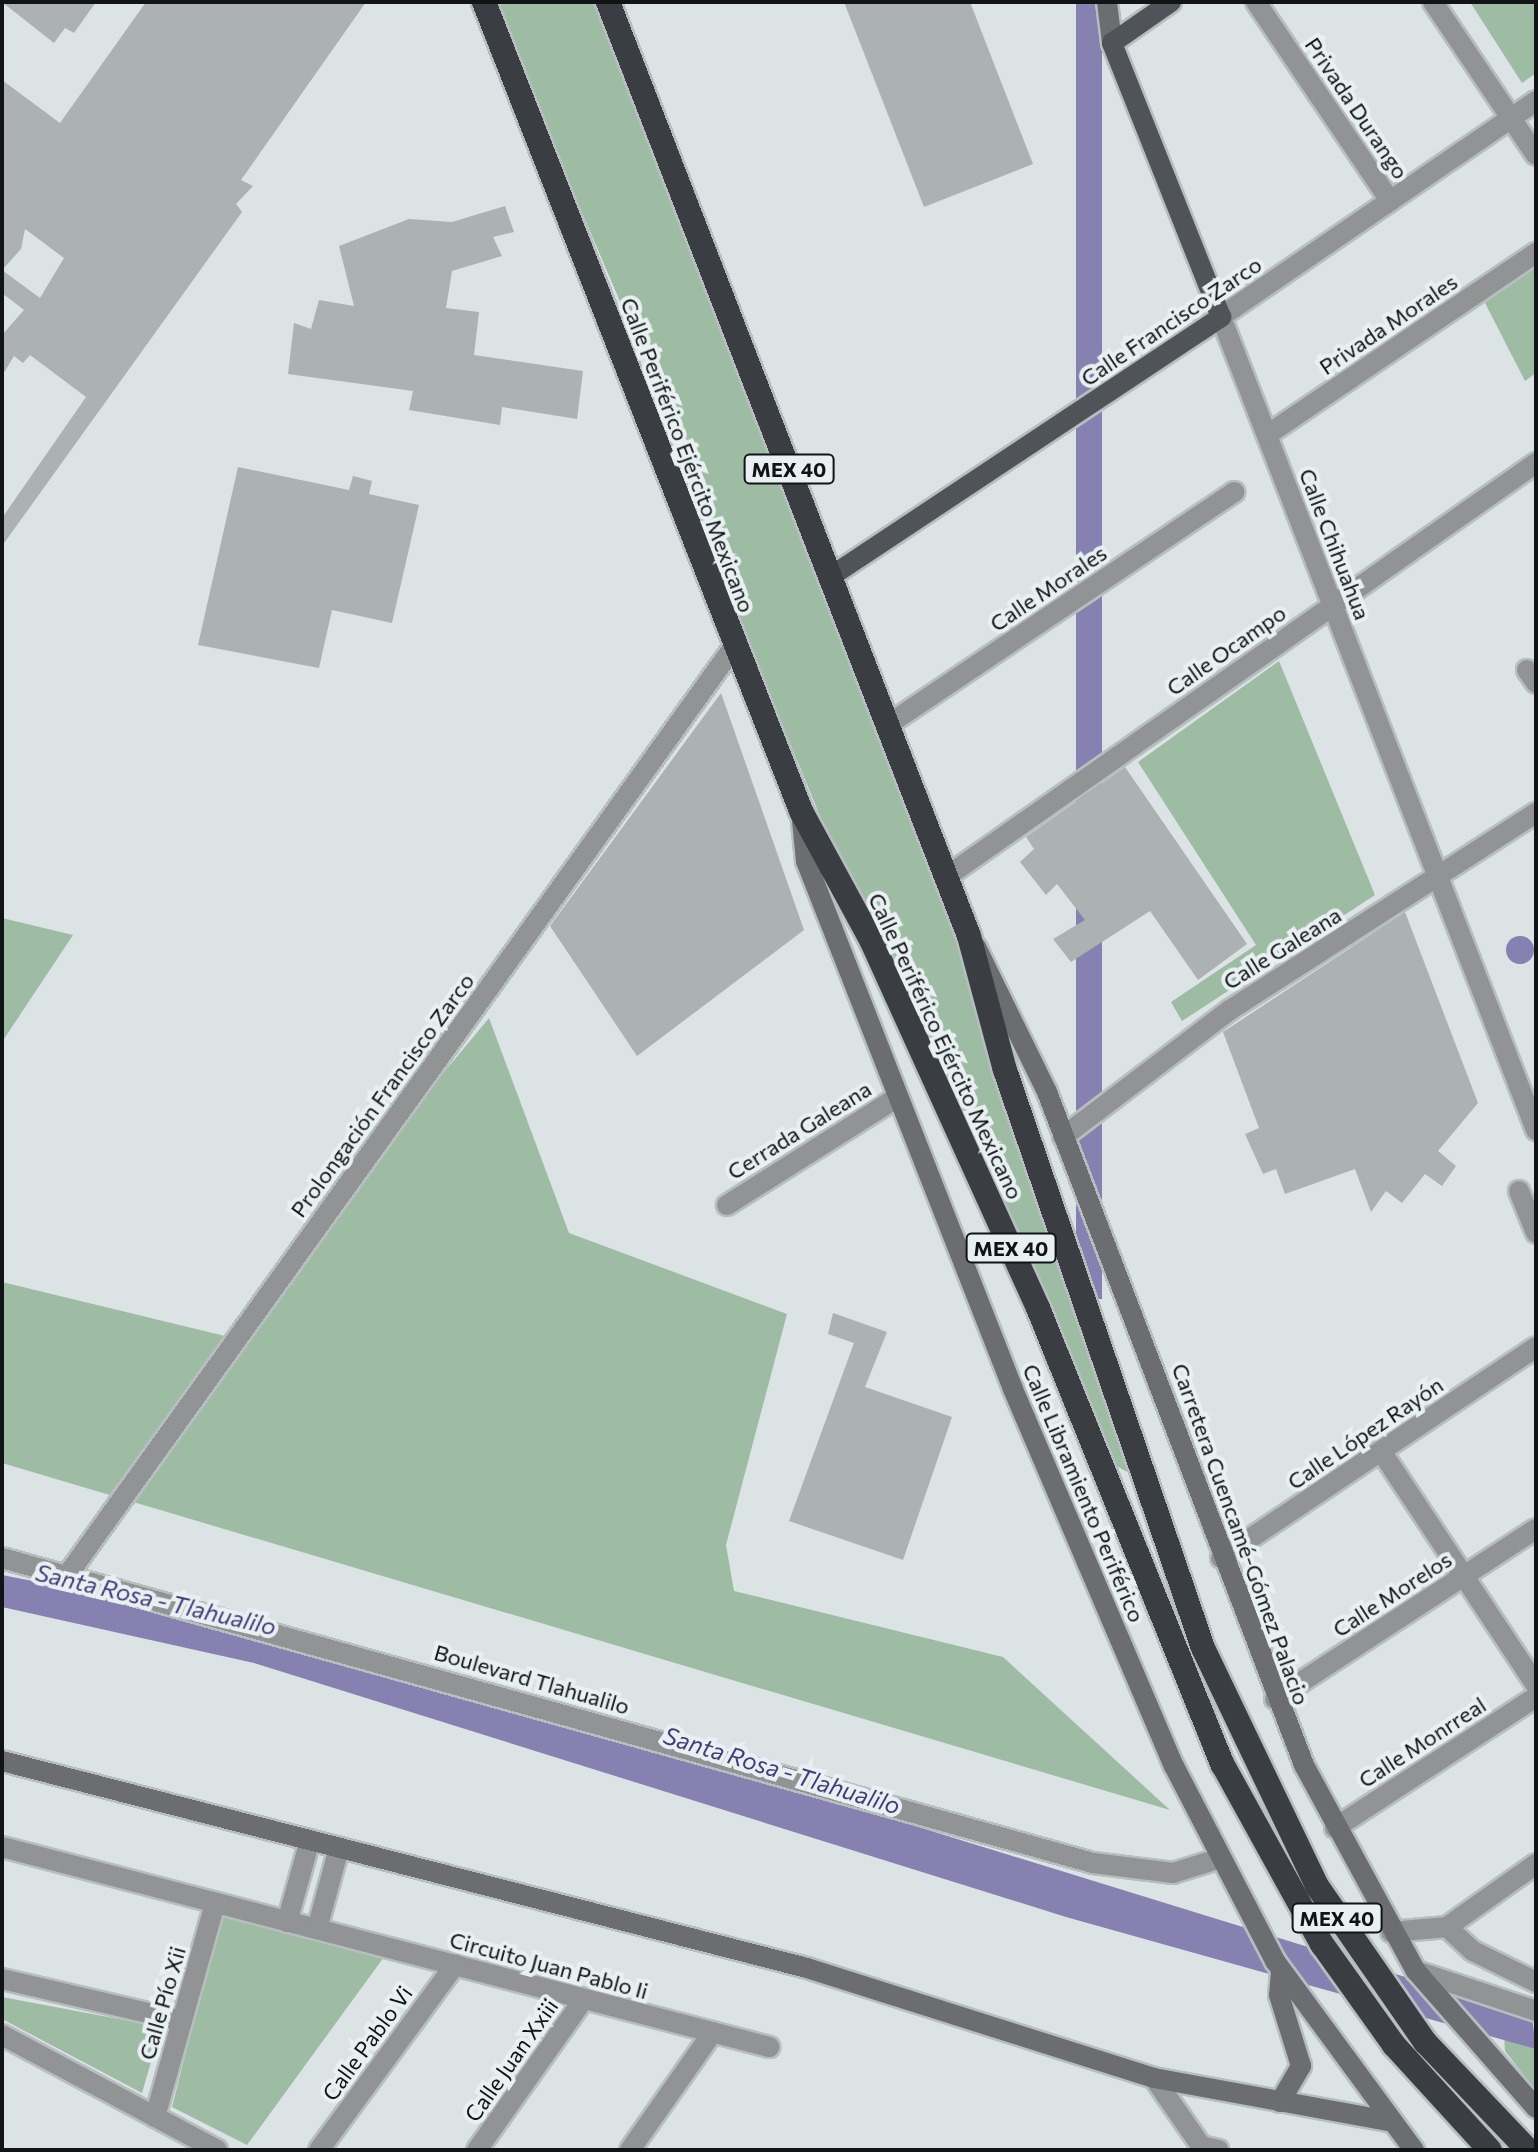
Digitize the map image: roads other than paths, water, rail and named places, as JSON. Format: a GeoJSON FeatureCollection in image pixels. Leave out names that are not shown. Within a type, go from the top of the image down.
{"type":"FeatureCollection","features":[{"type":"Feature","properties":{"kind":"highway","name":"Calle Periférico Ejército Mexicano"},"geometry":{"type":"LineString","coordinates":[[484,2],[801,811],[872,942],[1038,1308],[1193,1698],[1268,1854],[1322,1944],[1394,2045],[1490,2150]]}},
{"type":"Feature","properties":{"kind":"highway","name":"Calle Periférico Ejército Mexicano"},"geometry":{"type":"LineString","coordinates":[[608,2],[969,936],[1019,1114],[1203,1648],[1288,1832],[1341,1924],[1425,2042],[1528,2150]]}},
{"type":"Feature","properties":{"kind":"main road"},"geometry":{"type":"LineString","coordinates":[[1107,2],[1112,43],[1171,2]]}},
{"type":"Feature","properties":{"kind":"main road","name":"Calle Chihuahua"},"geometry":{"type":"LineString","coordinates":[[1112,43],[1217,320]]}},
{"type":"Feature","properties":{"kind":"main road","name":"Calle Francisco Zarco"},"geometry":{"type":"LineString","coordinates":[[830,577],[1217,320]]}},
{"type":"Feature","properties":{"kind":"main road","name":"Calle Libramiento Periférico"},"geometry":{"type":"LineString","coordinates":[[801,811],[806,861],[1013,1389],[1218,1859],[1278,1966],[1389,2121],[1414,2150]]}},
{"type":"Feature","properties":{"kind":"main road","name":"Carretera Cuencamé-Gómez Palacio"},"geometry":{"type":"LineString","coordinates":[[969,936],[1012,1008],[1275,1699],[1335,1828],[1391,1932],[1417,1972],[1447,2012],[1536,2108]]}},
{"type":"Feature","properties":{"kind":"main road"},"geometry":{"type":"LineString","coordinates":[[2,1761],[807,1968],[1154,2078],[1389,2121]]}},
{"type":"Feature","properties":{"kind":"main road"},"geometry":{"type":"LineString","coordinates":[[1278,1966],[1279,1995],[1301,2066],[1280,2102]]}},
{"type":"Feature","properties":{"kind":"street","name":"Privada Durango"},"geometry":{"type":"LineString","coordinates":[[1256,2],[1390,201]]}},
{"type":"Feature","properties":{"kind":"street"},"geometry":{"type":"LineString","coordinates":[[1433,2],[1536,155]]}},
{"type":"Feature","properties":{"kind":"street","name":"Calle Francisco Zarco"},"geometry":{"type":"LineString","coordinates":[[1217,320],[1536,101]]}},
{"type":"Feature","properties":{"kind":"street","name":"Privada Morales"},"geometry":{"type":"LineString","coordinates":[[1267,435],[1536,253]]}},
{"type":"Feature","properties":{"kind":"street","name":"Calle Chihuahua"},"geometry":{"type":"LineString","coordinates":[[1217,320],[1267,435],[1328,608],[1434,881],[1536,1130]]}},
{"type":"Feature","properties":{"kind":"street","name":"Calle Ocampo"},"geometry":{"type":"LineString","coordinates":[[946,877],[1536,463]]}},
{"type":"Feature","properties":{"kind":"street","name":"Calle Morales"},"geometry":{"type":"LineString","coordinates":[[889,724],[1234,492]]}},
{"type":"Feature","properties":{"kind":"street","name":"Prolongación Francisco Zarco"},"geometry":{"type":"LineString","coordinates":[[69,1573],[735,645]]}},
{"type":"Feature","properties":{"kind":"street","name":"Calle Galeana"},"geometry":{"type":"LineString","coordinates":[[1063,1137],[1230,1010],[1536,813]]}},
{"type":"Feature","properties":{"kind":"street","name":"Cerrada Galeana"},"geometry":{"type":"LineString","coordinates":[[727,1205],[898,1097]]}},
{"type":"Feature","properties":{"kind":"street"},"geometry":{"type":"LineString","coordinates":[[1519,1191],[1536,1233]]}},
{"type":"Feature","properties":{"kind":"street","name":"Calle López Rayón"},"geometry":{"type":"LineString","coordinates":[[1221,1558],[1536,1347]]}},
{"type":"Feature","properties":{"kind":"street"},"geometry":{"type":"LineString","coordinates":[[1381,1451],[1536,1685]]}},
{"type":"Feature","properties":{"kind":"street","name":"Calle Morelos"},"geometry":{"type":"LineString","coordinates":[[1275,1699],[1536,1529]]}},
{"type":"Feature","properties":{"kind":"street","name":"Boulevard Tlahualilo"},"geometry":{"type":"LineString","coordinates":[[2,1558],[69,1573],[1093,1863],[1142,1870],[1191,1872],[1218,1859]]}},
{"type":"Feature","properties":{"kind":"street","name":"Calle Monrreal"},"geometry":{"type":"LineString","coordinates":[[1335,1828],[1536,1697]]}},
{"type":"Feature","properties":{"kind":"street"},"geometry":{"type":"LineString","coordinates":[[287,1922],[310,1840]]}},
{"type":"Feature","properties":{"kind":"street","name":"Circuito Juan Pablo Ii"},"geometry":{"type":"LineString","coordinates":[[2,1847],[769,2047]]}},
{"type":"Feature","properties":{"kind":"street"},"geometry":{"type":"LineString","coordinates":[[317,1929],[339,1848]]}},
{"type":"Feature","properties":{"kind":"street"},"geometry":{"type":"LineString","coordinates":[[1391,1932],[1447,1927],[1536,1864]]}},
{"type":"Feature","properties":{"kind":"street","name":"Calle Pío Xii"},"geometry":{"type":"LineString","coordinates":[[155,2117],[215,1903]]}},
{"type":"Feature","properties":{"kind":"street"},"geometry":{"type":"LineString","coordinates":[[1447,1927],[1473,1951],[1536,1982]]}},
{"type":"Feature","properties":{"kind":"street","name":"Calle Pablo Vi"},"geometry":{"type":"LineString","coordinates":[[319,2150],[455,1965]]}},
{"type":"Feature","properties":{"kind":"street"},"geometry":{"type":"LineString","coordinates":[[1417,1972],[1536,2011]]}},
{"type":"Feature","properties":{"kind":"street"},"geometry":{"type":"LineString","coordinates":[[2,1979],[182,2021]]}},
{"type":"Feature","properties":{"kind":"street","name":"Calle Juan Xxiii"},"geometry":{"type":"LineString","coordinates":[[477,2150],[584,1999]]}},
{"type":"Feature","properties":{"kind":"street"},"geometry":{"type":"LineString","coordinates":[[630,2150],[713,2032]]}},
{"type":"Feature","properties":{"kind":"street"},"geometry":{"type":"LineString","coordinates":[[2,2035],[217,2150]]}},
{"type":"Feature","properties":{"kind":"street"},"geometry":{"type":"LineString","coordinates":[[1154,2078],[1201,2146],[1219,2150]]}},
{"type":"Feature","properties":{"kind":"water label","name":"Santa Rosa - Tlahualilo"},"geometry":{"type":"Point","coordinates":[156,1599]}},
{"type":"Feature","properties":{"kind":"water label","name":"Santa Rosa - Tlahualilo"},"geometry":{"type":"Point","coordinates":[782,1770]}}]}
